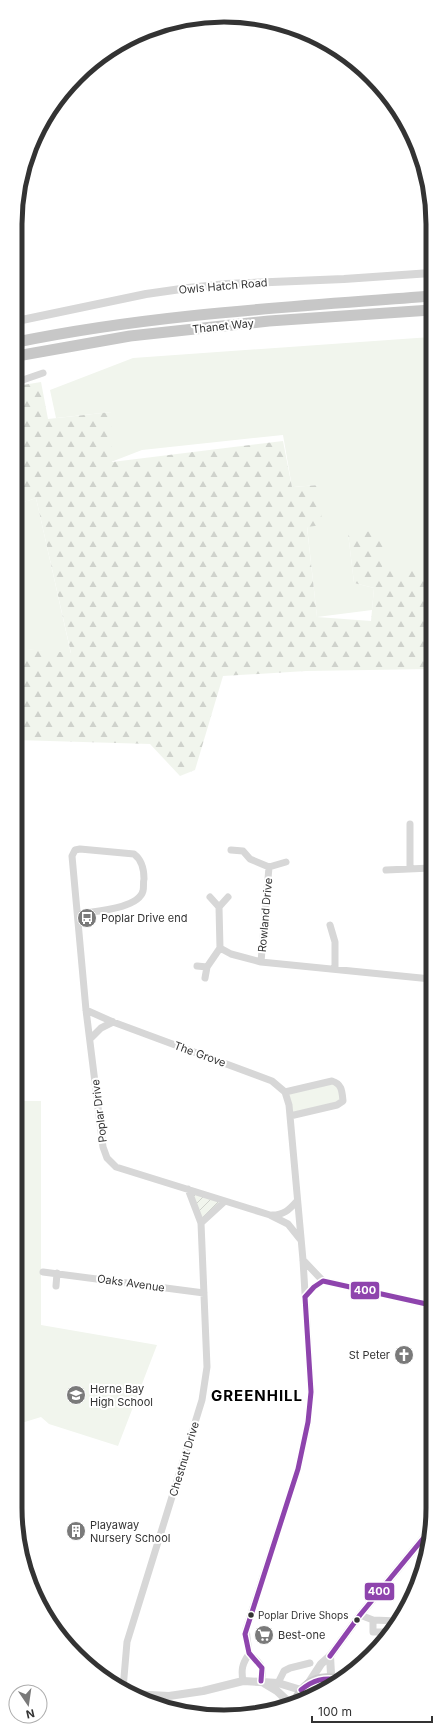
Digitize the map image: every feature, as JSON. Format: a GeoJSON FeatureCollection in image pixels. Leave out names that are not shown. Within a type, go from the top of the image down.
{"type":"FeatureCollection","features":[{"type":"Feature","properties":{"kind":"highway","name":"Thanet Way"},"geometry":{"type":"LineString","coordinates":[[22,341],[84,330],[182,316],[426,296]]}},
{"type":"Feature","properties":{"kind":"highway","name":"Thanet Way"},"geometry":{"type":"LineString","coordinates":[[22,355],[130,336],[269,321],[426,310]]}},
{"type":"Feature","properties":{"kind":"main road"},"geometry":{"type":"LineString","coordinates":[[299,1696],[304,1687],[324,1678],[332,1679]]}},
{"type":"Feature","properties":{"kind":"street","name":"Owls Hatch Road"},"geometry":{"type":"LineString","coordinates":[[22,320],[146,294],[188,288],[226,284],[344,279],[426,273]]}},
{"type":"Feature","properties":{"kind":"street"},"geometry":{"type":"LineString","coordinates":[[22,380],[43,374]]}},
{"type":"Feature","properties":{"kind":"street"},"geometry":{"type":"LineString","coordinates":[[410,824],[410,869]]}},
{"type":"Feature","properties":{"kind":"street","name":"Poplar Drive"},"geometry":{"type":"LineString","coordinates":[[78,914],[126,906],[140,897],[143,891],[144,872],[142,864],[137,856],[134,854],[80,849],[74,852],[72,856],[86,1010],[103,1147],[107,1158],[116,1167],[188,1189],[224,1202],[270,1215],[288,1224],[301,1240]]}},
{"type":"Feature","properties":{"kind":"street","name":"Rowland Drive"},"geometry":{"type":"LineString","coordinates":[[232,850],[243,851],[250,859],[269,867],[286,862]]}},
{"type":"Feature","properties":{"kind":"street","name":"Rowland Drive"},"geometry":{"type":"LineString","coordinates":[[261,962],[269,867]]}},
{"type":"Feature","properties":{"kind":"street"},"geometry":{"type":"LineString","coordinates":[[386,870],[426,868]]}},
{"type":"Feature","properties":{"kind":"street"},"geometry":{"type":"LineString","coordinates":[[205,978],[207,967],[220,948],[219,906],[210,897]]}},
{"type":"Feature","properties":{"kind":"street"},"geometry":{"type":"LineString","coordinates":[[219,906],[228,897]]}},
{"type":"Feature","properties":{"kind":"street"},"geometry":{"type":"LineString","coordinates":[[330,925],[335,942],[334,969]]}},
{"type":"Feature","properties":{"kind":"street","name":"Rowland Drive"},"geometry":{"type":"LineString","coordinates":[[220,948],[231,954],[261,962],[426,978]]}},
{"type":"Feature","properties":{"kind":"street"},"geometry":{"type":"LineString","coordinates":[[197,966],[207,967]]}},
{"type":"Feature","properties":{"kind":"street","name":"The Grove"},"geometry":{"type":"LineString","coordinates":[[86,1010],[113,1022],[248,1071],[272,1081],[285,1092]]}},
{"type":"Feature","properties":{"kind":"street"},"geometry":{"type":"LineString","coordinates":[[90,1039],[101,1028],[113,1022]]}},
{"type":"Feature","properties":{"kind":"street"},"geometry":{"type":"LineString","coordinates":[[243,1681],[241,1672],[243,1664],[249,1654],[246,1629],[298,1469],[308,1422],[311,1392],[303,1260],[290,1116],[285,1092],[332,1081],[338,1083],[342,1088],[343,1101],[337,1105],[290,1116]]}},
{"type":"Feature","properties":{"kind":"street","name":"Chestnut Drive"},"geometry":{"type":"LineString","coordinates":[[123,1683],[127,1642],[202,1400],[207,1367],[201,1223],[188,1189]]}},
{"type":"Feature","properties":{"kind":"street"},"geometry":{"type":"LineString","coordinates":[[270,1215],[279,1215],[286,1212],[297,1201]]}},
{"type":"Feature","properties":{"kind":"street"},"geometry":{"type":"LineString","coordinates":[[201,1223],[224,1202]]}},
{"type":"Feature","properties":{"kind":"street"},"geometry":{"type":"LineString","coordinates":[[303,1260],[323,1281],[426,1304]]}},
{"type":"Feature","properties":{"kind":"street","name":"Oaks Avenue"},"geometry":{"type":"LineString","coordinates":[[43,1272],[204,1293]]}},
{"type":"Feature","properties":{"kind":"street"},"geometry":{"type":"LineString","coordinates":[[56,1286],[57,1273]]}},
{"type":"Feature","properties":{"kind":"street"},"geometry":{"type":"LineString","coordinates":[[305,1297],[314,1287],[323,1281]]}},
{"type":"Feature","properties":{"kind":"street"},"geometry":{"type":"LineString","coordinates":[[147,1695],[169,1696],[203,1691],[243,1681],[261,1681],[304,1687],[321,1664],[330,1656],[360,1615],[423,1540]]}},
{"type":"Feature","properties":{"kind":"street"},"geometry":{"type":"LineString","coordinates":[[360,1615],[373,1620],[391,1621]]}},
{"type":"Feature","properties":{"kind":"street"},"geometry":{"type":"LineString","coordinates":[[373,1620],[373,1632],[383,1632]]}},
{"type":"Feature","properties":{"kind":"street"},"geometry":{"type":"LineString","coordinates":[[249,1654],[261,1665],[263,1673],[261,1681]]}},
{"type":"Feature","properties":{"kind":"street"},"geometry":{"type":"LineString","coordinates":[[330,1656],[331,1674],[334,1677]]}},
{"type":"Feature","properties":{"kind":"street"},"geometry":{"type":"LineString","coordinates":[[278,1683],[284,1671],[310,1664]]}},
{"type":"Feature","properties":{"kind":"street"},"geometry":{"type":"LineString","coordinates":[[261,1681],[277,1691],[286,1700]]}},
{"type":"Feature","properties":{"kind":"green space"},"geometry":{"type":"Polygon","coordinates":[[[426,337],[426,569],[382,570],[348,533],[354,583],[374,588],[372,610],[317,617],[307,526],[319,485],[292,487],[283,435],[142,450],[111,462],[111,412],[56,418],[50,390],[133,358],[426,337]]]}},
{"type":"Feature","properties":{"kind":"green space"},"geometry":{"type":"Polygon","coordinates":[[[41,382],[48,419],[111,412],[112,462],[283,441],[292,487],[319,485],[322,525],[307,527],[317,617],[371,621],[374,588],[354,583],[348,533],[386,530],[382,569],[426,569],[426,669],[306,671],[223,676],[195,770],[180,776],[150,744],[22,740],[22,649],[71,653],[36,498],[22,503],[22,385],[41,382]]]}},
{"type":"Feature","properties":{"kind":"green space"},"geometry":{"type":"Polygon","coordinates":[[[36,498],[71,654],[22,649],[22,503],[36,498]]]}},
{"type":"Feature","properties":{"kind":"green space"},"geometry":{"type":"Polygon","coordinates":[[[338,1083],[343,1101],[290,1116],[285,1092],[338,1083]]]}},
{"type":"Feature","properties":{"kind":"green space"},"geometry":{"type":"Polygon","coordinates":[[[22,1101],[41,1101],[41,1325],[157,1345],[118,1446],[49,1424],[41,1417],[22,1423],[22,1101]]]}},
{"type":"Feature","properties":{"kind":"green space"},"geometry":{"type":"Polygon","coordinates":[[[188,1189],[224,1202],[201,1223],[188,1189]]]}},
{"type":"Feature","properties":{"kind":"transit line","name":"400"},"geometry":{"type":"LineString","coordinates":[[305,1297],[314,1287],[323,1281],[426,1304]]}},
{"type":"Feature","properties":{"kind":"transit line","name":"400"},"geometry":{"type":"LineString","coordinates":[[261,1681],[262,1668],[249,1653],[245,1634],[298,1469],[308,1422],[311,1392],[305,1297]]}},
{"type":"Feature","properties":{"kind":"transit line","name":"400"},"geometry":{"type":"LineString","coordinates":[[330,1656],[360,1615],[423,1538]]}},
{"type":"Feature","properties":{"kind":"transit line","name":"400"},"geometry":{"type":"LineString","coordinates":[[301,1690],[319,1680],[331,1679]]}},
{"type":"Feature","properties":{"kind":"place","name":"Poplar Drive end"},"geometry":{"type":"Point","coordinates":[87,918]}},
{"type":"Feature","properties":{"kind":"place","name":"St Peter"},"geometry":{"type":"Point","coordinates":[404,1355]}},
{"type":"Feature","properties":{"kind":"place","name":"Herne Bay High School"},"geometry":{"type":"Point","coordinates":[76,1395]}},
{"type":"Feature","properties":{"kind":"place","name":"Playaway Nursery School"},"geometry":{"type":"Point","coordinates":[76,1531]}},
{"type":"Feature","properties":{"kind":"place","name":"Poplar Drive Shops"},"geometry":{"type":"Point","coordinates":[251,1615]}},
{"type":"Feature","properties":{"kind":"place","name":"Best-one"},"geometry":{"type":"Point","coordinates":[264,1635]}},
{"type":"Feature","properties":{"kind":"district","name":"GREENHILL"},"geometry":{"type":"Point","coordinates":[257,1396]}}]}
